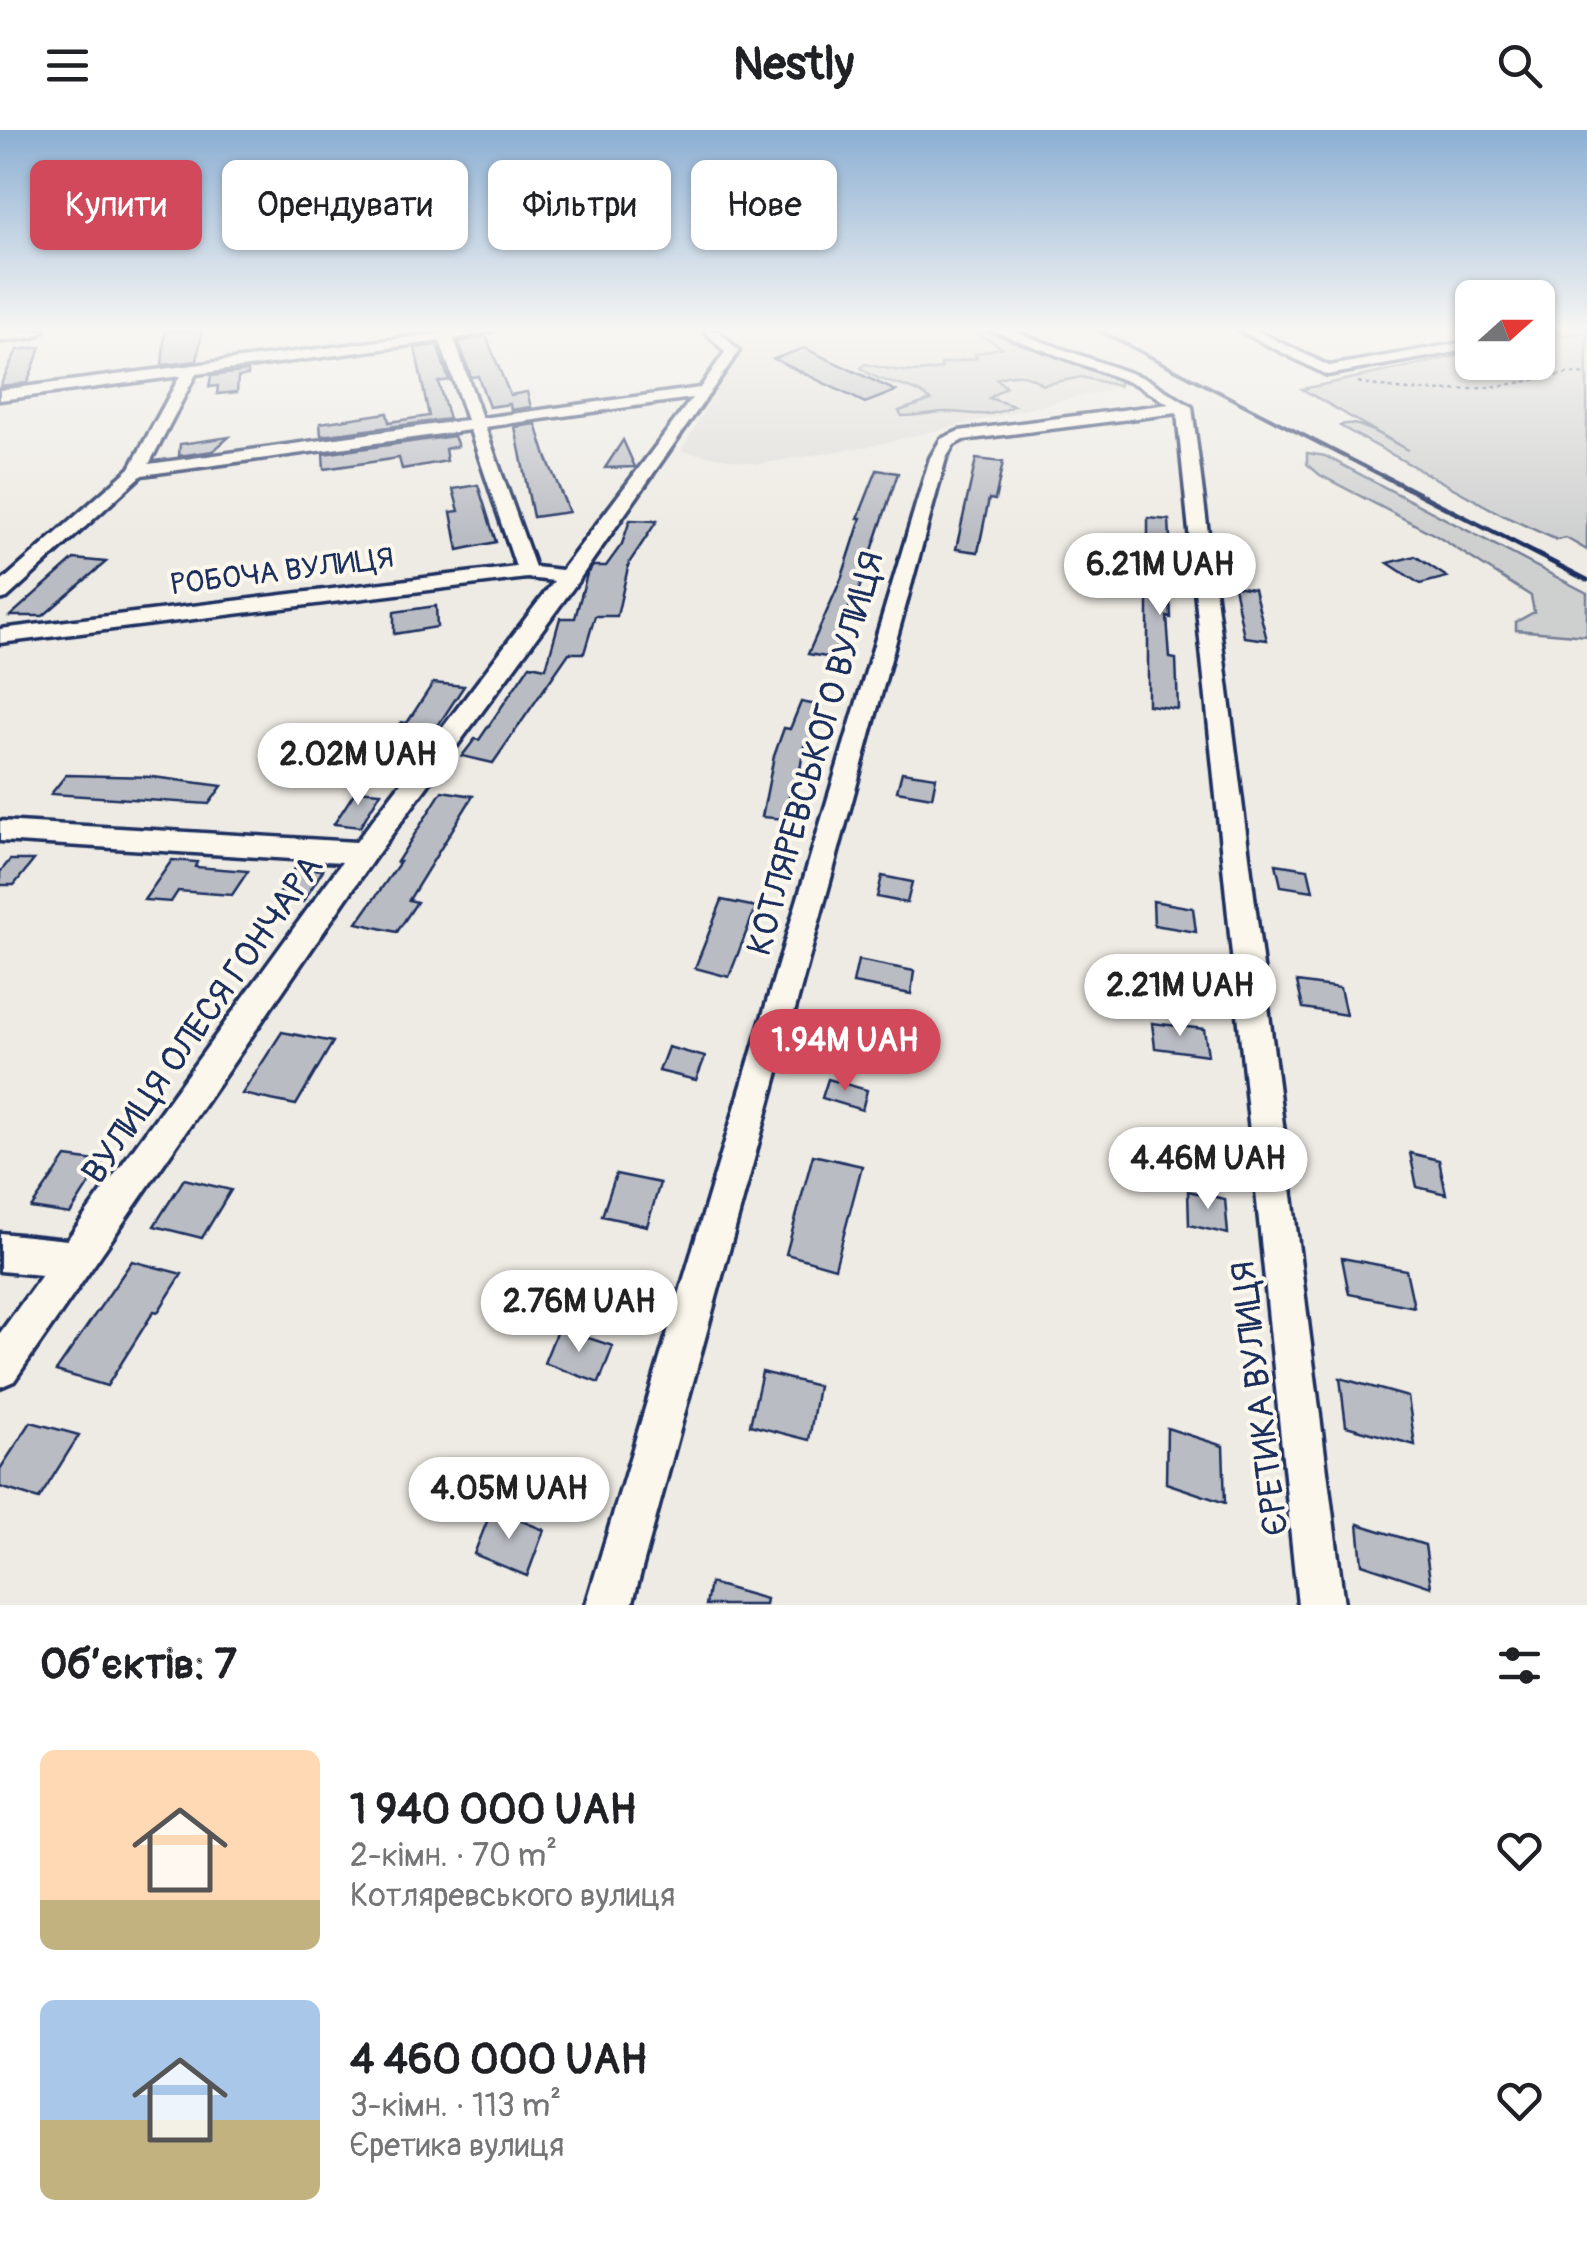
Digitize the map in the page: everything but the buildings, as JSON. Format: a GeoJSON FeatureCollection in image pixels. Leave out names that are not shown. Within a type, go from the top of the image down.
{"type":"FeatureCollection","features":[{"type":"Feature","properties":{"kind":"street"},"geometry":{"type":"LineString","coordinates":[[0,594],[137,471],[174,400]]}},
{"type":"Feature","properties":{"kind":"street"},"geometry":{"type":"LineString","coordinates":[[467,400],[528,572]]}},
{"type":"Feature","properties":{"kind":"street"},"geometry":{"type":"LineString","coordinates":[[137,471],[652,400]]}},
{"type":"Feature","properties":{"kind":"street","name":"ВУЛИЦЯ ОЛЕСЯ ГОНЧАРА"},"geometry":{"type":"LineString","coordinates":[[0,1368],[363,854],[699,400]]}},
{"type":"Feature","properties":{"kind":"street"},"geometry":{"type":"LineString","coordinates":[[1172,400],[1184,407]]}},
{"type":"Feature","properties":{"kind":"street","name":"КОТЛЯРЕВСЬКОГО ВУЛИЦЯ"},"geometry":{"type":"LineString","coordinates":[[609,1605],[938,458],[946,442],[959,436],[1184,407]]}},
{"type":"Feature","properties":{"kind":"street","name":"ЄРЕТИКА ВУЛИЦЯ"},"geometry":{"type":"LineString","coordinates":[[1184,407],[1321,1605]]}},
{"type":"Feature","properties":{"kind":"street","name":"РОБОЧА ВУЛИЦЯ"},"geometry":{"type":"LineString","coordinates":[[0,636],[528,572],[571,577]]}},
{"type":"Feature","properties":{"kind":"street"},"geometry":{"type":"LineString","coordinates":[[0,831],[363,854]]}},
{"type":"Feature","properties":{"kind":"street"},"geometry":{"type":"LineString","coordinates":[[0,1252],[74,1260]]}},
{"type":"Feature","properties":{"kind":"shaded area"},"geometry":{"type":"Polygon","coordinates":[[[711,400],[1066,400],[875,445],[759,464],[681,451],[711,400]]]}},
{"type":"Feature","properties":{"kind":"shaded area"},"geometry":{"type":"Polygon","coordinates":[[[931,400],[995,400],[1014,406],[986,414],[942,412],[902,416],[899,411],[931,400]]]}},
{"type":"Feature","properties":{"kind":"shaded area"},"geometry":{"type":"Polygon","coordinates":[[[1321,400],[1587,400],[1587,550],[1566,538],[1557,540],[1504,516],[1340,426],[1364,427],[1408,450],[1321,400]]]}},
{"type":"Feature","properties":{"kind":"shaded area"},"geometry":{"type":"Polygon","coordinates":[[[1307,453],[1325,456],[1587,593],[1587,636],[1516,630],[1516,622],[1534,612],[1531,596],[1435,535],[1320,475],[1307,464],[1307,453]]]}},
{"type":"Feature","properties":{"kind":"railway"},"geometry":{"type":"LineString","coordinates":[[1234,400],[1389,479]]}},
{"type":"Feature","properties":{"kind":"railway"},"geometry":{"type":"LineString","coordinates":[[1384,476],[1587,580]]}}]}
